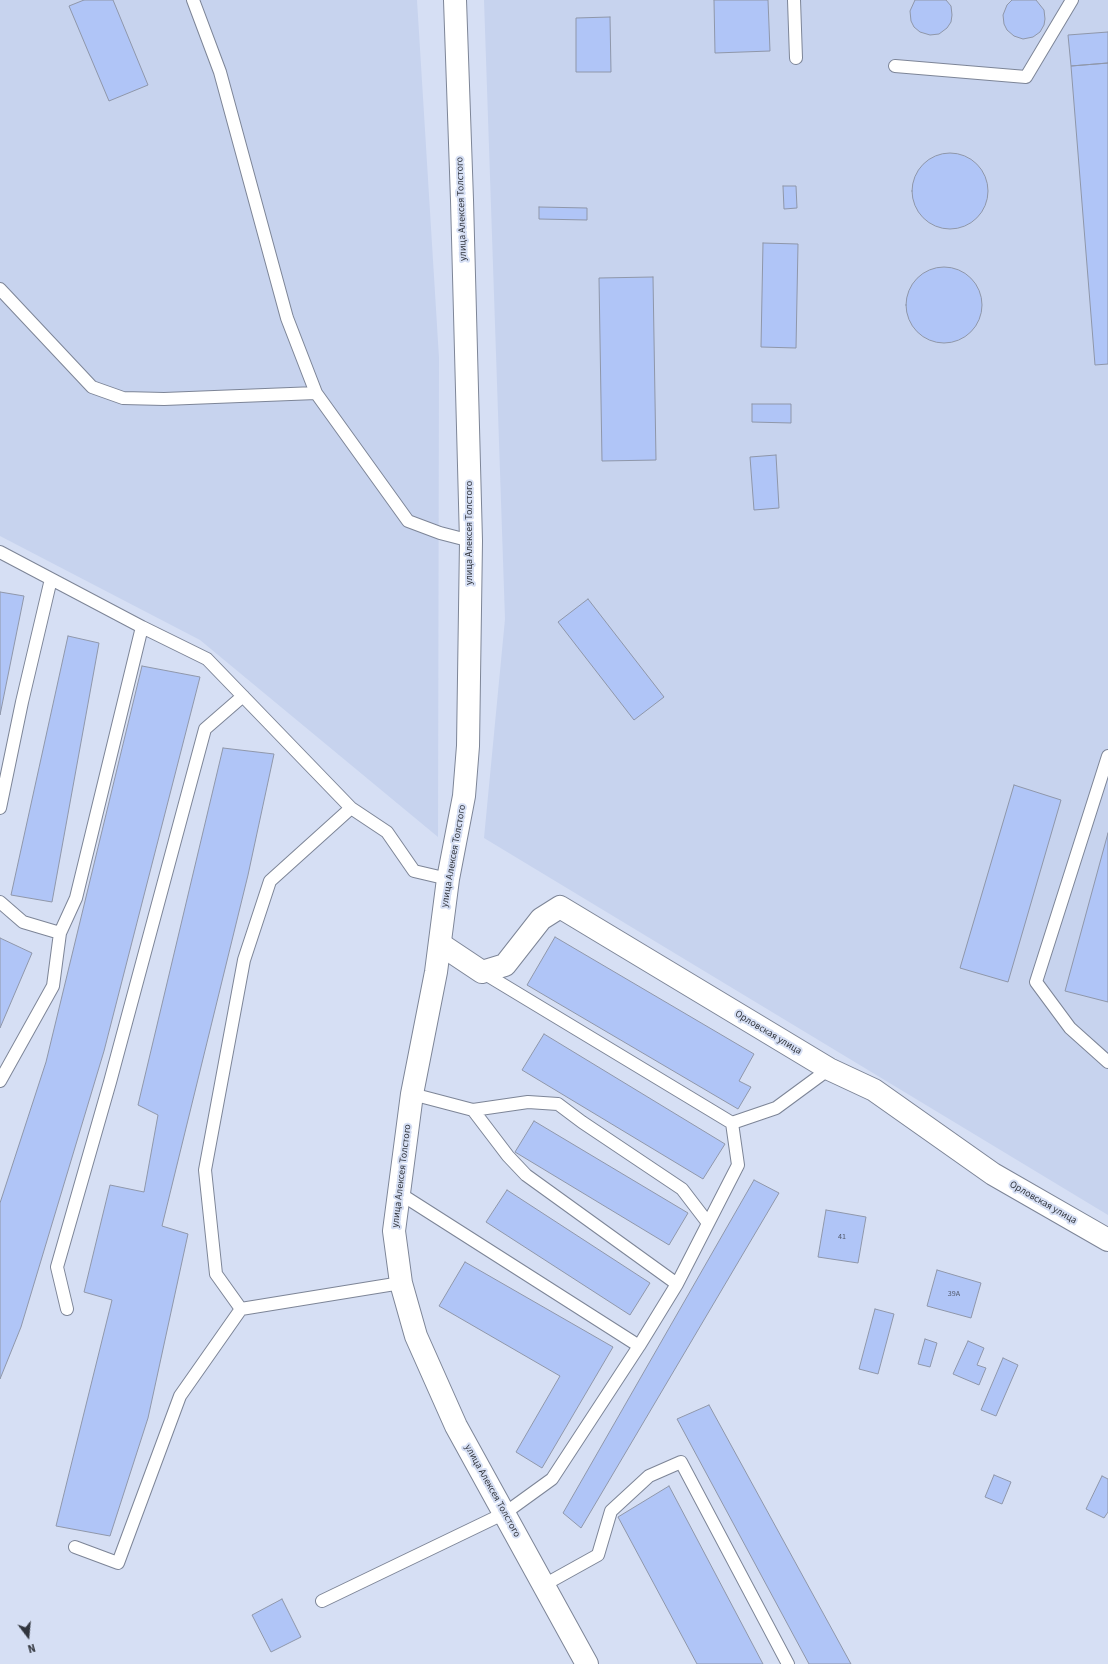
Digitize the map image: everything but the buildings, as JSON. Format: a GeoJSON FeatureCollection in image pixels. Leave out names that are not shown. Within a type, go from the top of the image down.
{"type":"FeatureCollection","features":[{"type":"Feature","properties":{"kind":"street","name":"улица Алексея Толстого"},"geometry":{"type":"LineString","coordinates":[[455,0],[471,542],[468,746],[464,796],[448,879],[436,972],[412,1094],[394,1232],[401,1283],[416,1336],[456,1426],[587,1664]]}},
{"type":"Feature","properties":{"kind":"street","name":"Орловская улица"},"geometry":{"type":"LineString","coordinates":[[482,972],[505,965],[541,919],[560,907],[829,1069],[874,1090],[993,1174],[1108,1240]]}},
{"type":"Feature","properties":{"kind":"street"},"geometry":{"type":"LineString","coordinates":[[440,944],[482,972]]}},
{"type":"Feature","properties":{"kind":"lane"},"geometry":{"type":"LineString","coordinates":[[193,0],[220,72],[286,318],[316,393],[408,521],[440,533],[471,542]]}},
{"type":"Feature","properties":{"kind":"lane"},"geometry":{"type":"LineString","coordinates":[[794,0],[796,58]]}},
{"type":"Feature","properties":{"kind":"lane"},"geometry":{"type":"LineString","coordinates":[[895,66],[1026,77],[1072,0]]}},
{"type":"Feature","properties":{"kind":"lane"},"geometry":{"type":"LineString","coordinates":[[0,289],[92,387],[123,398],[164,399],[316,393]]}},
{"type":"Feature","properties":{"kind":"lane"},"geometry":{"type":"LineString","coordinates":[[0,552],[207,660],[351,808],[387,832],[414,871],[448,879]]}},
{"type":"Feature","properties":{"kind":"lane"},"geometry":{"type":"LineString","coordinates":[[0,808],[22,702],[51,579]]}},
{"type":"Feature","properties":{"kind":"lane"},"geometry":{"type":"LineString","coordinates":[[0,1081],[53,986],[60,933],[76,898],[142,627]]}},
{"type":"Feature","properties":{"kind":"lane"},"geometry":{"type":"LineString","coordinates":[[67,1309],[57,1267],[110,1082],[205,729],[243,696]]}},
{"type":"Feature","properties":{"kind":"lane"},"geometry":{"type":"LineString","coordinates":[[1108,756],[1036,982],[1070,1028],[1108,1062]]}},
{"type":"Feature","properties":{"kind":"lane"},"geometry":{"type":"LineString","coordinates":[[241,1309],[216,1274],[205,1170],[244,960],[270,881],[351,808]]}},
{"type":"Feature","properties":{"kind":"lane"},"geometry":{"type":"LineString","coordinates":[[0,902],[23,922],[60,933]]}},
{"type":"Feature","properties":{"kind":"lane"},"geometry":{"type":"LineString","coordinates":[[482,972],[732,1123],[776,1108],[829,1069]]}},
{"type":"Feature","properties":{"kind":"lane"},"geometry":{"type":"LineString","coordinates":[[412,1094],[473,1110],[528,1102],[558,1104],[582,1122],[682,1189],[708,1223]]}},
{"type":"Feature","properties":{"kind":"lane"},"geometry":{"type":"LineString","coordinates":[[473,1110],[508,1156],[526,1175],[677,1284]]}},
{"type":"Feature","properties":{"kind":"lane"},"geometry":{"type":"LineString","coordinates":[[322,1601],[505,1513],[552,1479],[640,1346],[677,1284],[738,1165],[732,1123]]}},
{"type":"Feature","properties":{"kind":"lane"},"geometry":{"type":"LineString","coordinates":[[399,1193],[640,1346]]}},
{"type":"Feature","properties":{"kind":"lane"},"geometry":{"type":"LineString","coordinates":[[75,1547],[118,1563],[180,1396],[241,1309],[401,1283]]}},
{"type":"Feature","properties":{"kind":"lane"},"geometry":{"type":"LineString","coordinates":[[544,1584],[598,1555],[611,1511],[649,1476],[681,1462],[788,1664]]}},
{"type":"Feature","properties":{"kind":"shaded area"},"geometry":{"type":"Polygon","coordinates":[[[0,0],[417,0],[439,358],[438,837],[200,640],[0,536],[0,0]]]}},
{"type":"Feature","properties":{"kind":"shaded area"},"geometry":{"type":"Polygon","coordinates":[[[484,0],[1108,0],[1108,1215],[484,838],[505,619],[484,0]]]}}]}
